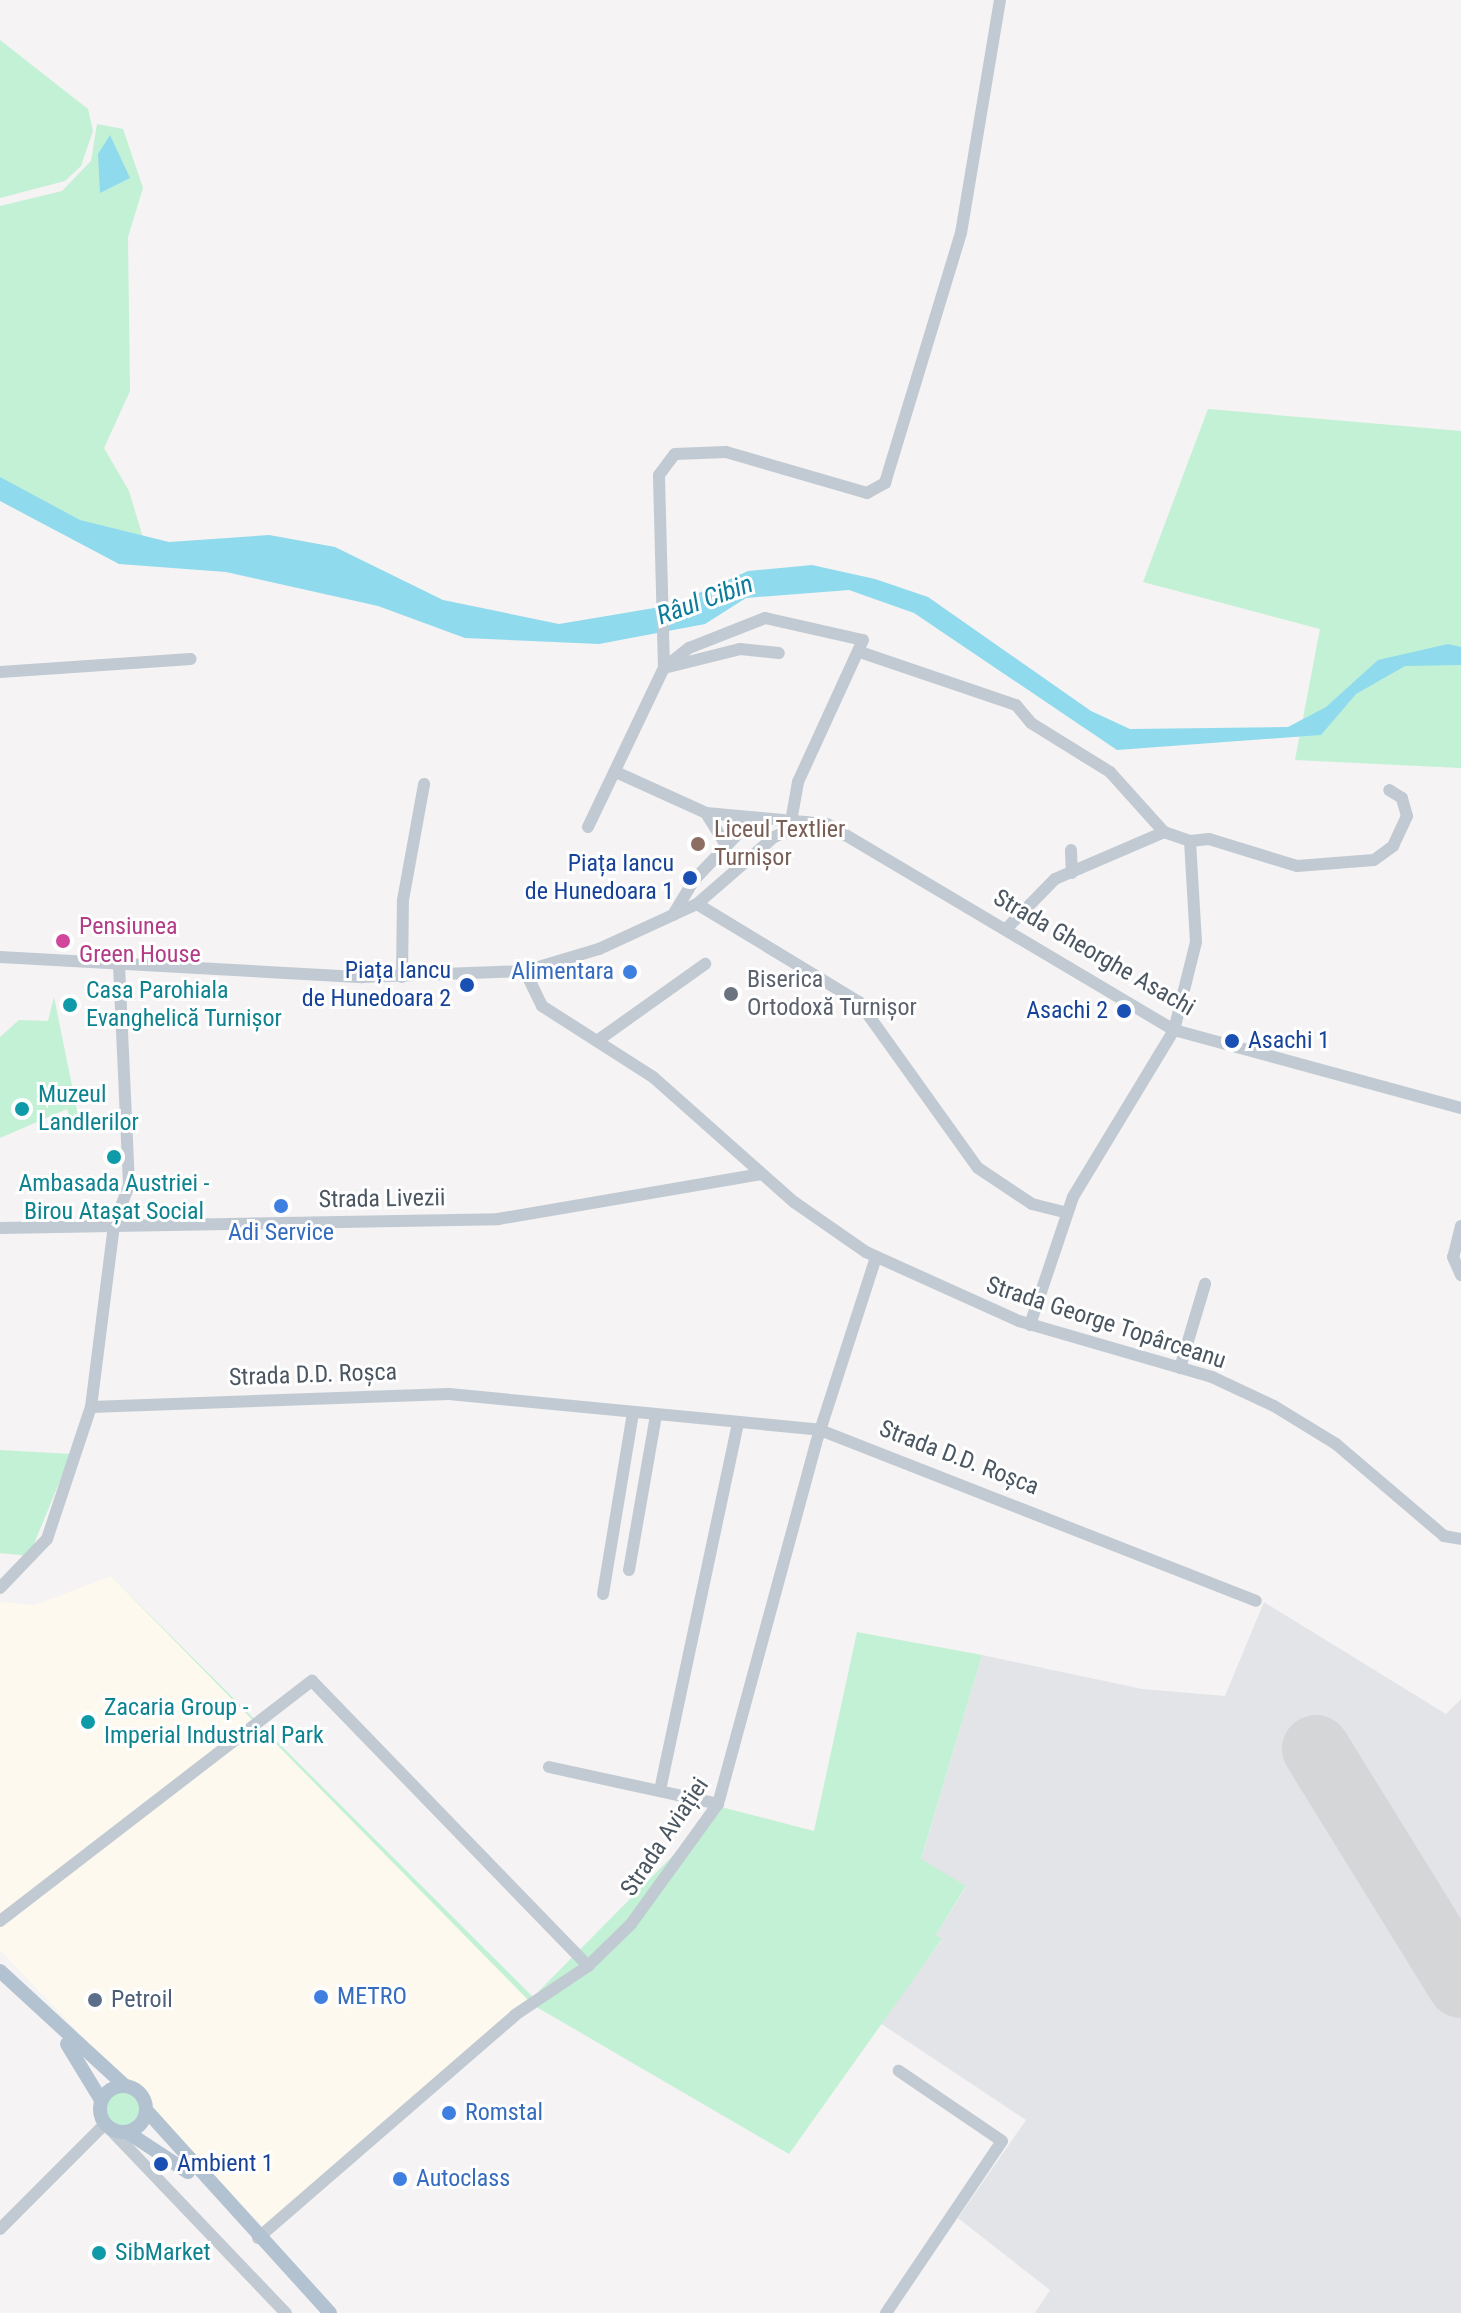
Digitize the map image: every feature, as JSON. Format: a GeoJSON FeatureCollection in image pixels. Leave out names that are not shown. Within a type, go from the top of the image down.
{"type":"FeatureCollection","features":[{"type":"Feature","properties":{"kind":"main road"},"geometry":{"type":"LineString","coordinates":[[0,1971],[44,2016],[124,2085],[138,2091],[146,2110],[216,2195],[330,2313]]}},
{"type":"Feature","properties":{"kind":"main road"},"geometry":{"type":"LineString","coordinates":[[44,2016],[101,2100],[107,2126],[216,2195]]}},
{"type":"Feature","properties":{"kind":"main road"},"geometry":{"type":"LineString","coordinates":[[101,2100],[124,2085]]}},
{"type":"Feature","properties":{"kind":"main road"},"geometry":{"type":"LineString","coordinates":[[126,2137],[146,2110]]}},
{"type":"Feature","properties":{"kind":"street"},"geometry":{"type":"LineString","coordinates":[[588,827],[618,773],[664,668],[668,642],[659,475],[675,454],[726,452],[867,493],[882,488],[961,233],[1000,0]]}},
{"type":"Feature","properties":{"kind":"street"},"geometry":{"type":"LineString","coordinates":[[664,668],[730,628],[765,618],[861,646],[1016,705],[1031,723],[1110,772],[1164,832],[1190,841],[1209,839],[1297,866],[1374,860],[1405,826],[1407,808],[1389,790]]}},
{"type":"Feature","properties":{"kind":"street"},"geometry":{"type":"LineString","coordinates":[[730,628],[740,649]]}},
{"type":"Feature","properties":{"kind":"street"},"geometry":{"type":"LineString","coordinates":[[792,817],[798,782],[861,646]]}},
{"type":"Feature","properties":{"kind":"street"},"geometry":{"type":"LineString","coordinates":[[664,668],[740,649],[779,653]]}},
{"type":"Feature","properties":{"kind":"street"},"geometry":{"type":"LineString","coordinates":[[0,672],[191,659]]}},
{"type":"Feature","properties":{"kind":"street"},"geometry":{"type":"LineString","coordinates":[[618,773],[706,813],[814,820]]}},
{"type":"Feature","properties":{"kind":"street"},"geometry":{"type":"LineString","coordinates":[[402,977],[403,900],[424,784]]}},
{"type":"Feature","properties":{"kind":"street"},"geometry":{"type":"LineString","coordinates":[[706,813],[726,845]]}},
{"type":"Feature","properties":{"kind":"street"},"geometry":{"type":"LineString","coordinates":[[673,915],[726,845],[753,818]]}},
{"type":"Feature","properties":{"kind":"street"},"geometry":{"type":"LineString","coordinates":[[0,957],[402,977],[525,971],[697,904],[774,837],[814,820]]}},
{"type":"Feature","properties":{"kind":"street","name":"Strada Gheorghe Asachi"},"geometry":{"type":"LineString","coordinates":[[814,820],[1006,929],[1174,1030],[1461,1108]]}},
{"type":"Feature","properties":{"kind":"street"},"geometry":{"type":"LineString","coordinates":[[1006,929],[1030,898],[1072,873],[1164,832]]}},
{"type":"Feature","properties":{"kind":"street"},"geometry":{"type":"LineString","coordinates":[[1030,1325],[1067,1213],[1095,1153],[1174,1030],[1196,942],[1190,841]]}},
{"type":"Feature","properties":{"kind":"street"},"geometry":{"type":"LineString","coordinates":[[1071,850],[1072,873]]}},
{"type":"Feature","properties":{"kind":"street"},"geometry":{"type":"LineString","coordinates":[[697,904],[859,1002],[978,1168],[1032,1204],[1067,1213]]}},
{"type":"Feature","properties":{"kind":"street"},"geometry":{"type":"LineString","coordinates":[[0,1588],[47,1539],[91,1407],[114,1225],[128,1196],[132,1130],[119,962]]}},
{"type":"Feature","properties":{"kind":"street"},"geometry":{"type":"LineString","coordinates":[[597,1041],[705,964]]}},
{"type":"Feature","properties":{"kind":"street","name":"Strada George Topârceanu"},"geometry":{"type":"LineString","coordinates":[[525,971],[542,1006],[653,1077],[761,1174],[876,1257],[1030,1325],[1180,1368],[1306,1425],[1444,1536],[1461,1539]]}},
{"type":"Feature","properties":{"kind":"street","name":"Strada Livezii"},"geometry":{"type":"LineString","coordinates":[[0,1228],[498,1219],[761,1174]]}},
{"type":"Feature","properties":{"kind":"street"},"geometry":{"type":"LineString","coordinates":[[1461,1226],[1453,1257],[1461,1275]]}},
{"type":"Feature","properties":{"kind":"street","name":"Strada Aviației"},"geometry":{"type":"LineString","coordinates":[[258,2238],[515,2015],[588,1966],[631,1924],[718,1804],[820,1430],[876,1257]]}},
{"type":"Feature","properties":{"kind":"street"},"geometry":{"type":"LineString","coordinates":[[1180,1368],[1205,1284]]}},
{"type":"Feature","properties":{"kind":"street","name":"Strada D.D. Roșca"},"geometry":{"type":"LineString","coordinates":[[91,1407],[435,1394],[820,1430],[1256,1601]]}},
{"type":"Feature","properties":{"kind":"street"},"geometry":{"type":"LineString","coordinates":[[603,1594],[633,1413]]}},
{"type":"Feature","properties":{"kind":"street"},"geometry":{"type":"LineString","coordinates":[[629,1570],[656,1415]]}},
{"type":"Feature","properties":{"kind":"street"},"geometry":{"type":"LineString","coordinates":[[660,1790],[738,1423]]}},
{"type":"Feature","properties":{"kind":"street"},"geometry":{"type":"LineString","coordinates":[[0,1921],[312,1681],[588,1966]]}},
{"type":"Feature","properties":{"kind":"street"},"geometry":{"type":"LineString","coordinates":[[549,1767],[718,1804]]}},
{"type":"Feature","properties":{"kind":"street"},"geometry":{"type":"LineString","coordinates":[[886,2313],[1002,2141],[899,2071]]}},
{"type":"Feature","properties":{"kind":"street"},"geometry":{"type":"LineString","coordinates":[[0,2229],[107,2126]]}},
{"type":"Feature","properties":{"kind":"street"},"geometry":{"type":"LineString","coordinates":[[126,2137],[286,2313]]}},
{"type":"Feature","properties":{"kind":"shaded area"},"geometry":{"type":"Polygon","coordinates":[[[111,1576],[533,2005],[269,2233],[0,1950],[0,1602],[35,1605],[111,1576]]]}},
{"type":"Feature","properties":{"kind":"shaded area"},"geometry":{"type":"Polygon","coordinates":[[[1264,1602],[1446,1714],[1461,1699],[1461,2313],[1035,2313],[1050,2290],[958,2218],[1026,2120],[880,2023],[942,1940],[936,1935],[966,1887],[921,1860],[982,1655],[1142,1689],[1225,1696],[1264,1602]]]}},
{"type":"Feature","properties":{"kind":"green space"},"geometry":{"type":"Polygon","coordinates":[[[0,40],[88,109],[93,131],[81,166],[65,181],[0,198],[0,40]]]}},
{"type":"Feature","properties":{"kind":"green space"},"geometry":{"type":"Polygon","coordinates":[[[97,124],[123,129],[143,188],[128,237],[130,391],[104,448],[129,491],[144,541],[62,523],[0,481],[0,206],[62,191],[91,161],[97,124]]]}},
{"type":"Feature","properties":{"kind":"green space"},"geometry":{"type":"Polygon","coordinates":[[[1208,409],[1461,431],[1461,768],[1295,760],[1320,629],[1143,582],[1208,409]]]}},
{"type":"Feature","properties":{"kind":"green space"},"geometry":{"type":"Polygon","coordinates":[[[54,997],[79,1120],[70,1120],[67,1109],[0,1138],[0,1037],[19,1020],[48,1021],[54,997]]]}},
{"type":"Feature","properties":{"kind":"green space"},"geometry":{"type":"Polygon","coordinates":[[[0,1450],[71,1454],[29,1556],[0,1553],[0,1450]]]}},
{"type":"Feature","properties":{"kind":"green space"},"geometry":{"type":"Polygon","coordinates":[[[111,1576],[533,1997],[721,1807],[814,1831],[857,1632],[982,1655],[921,1859],[966,1886],[936,1935],[942,1939],[789,2154],[533,2005],[111,1576]]]}},
{"type":"Feature","properties":{"kind":"green space"},"geometry":{"type":"Polygon","coordinates":[[[123,2091],[136,2096],[141,2109],[136,2122],[123,2127],[110,2122],[105,2109],[110,2096],[123,2091]]]}},
{"type":"Feature","properties":{"kind":"water"},"geometry":{"type":"Polygon","coordinates":[[[110,135],[130,178],[100,193],[98,154],[110,135]]]}},
{"type":"Feature","properties":{"kind":"water","name":"Râul Cibin"},"geometry":{"type":"Polygon","coordinates":[[[0,477],[80,520],[169,542],[269,535],[335,547],[443,600],[559,624],[672,605],[748,571],[812,565],[875,579],[928,597],[1091,711],[1130,729],[1288,727],[1326,707],[1378,660],[1448,644],[1461,647],[1461,665],[1405,666],[1356,694],[1321,735],[1117,750],[914,613],[849,590],[746,598],[705,624],[599,644],[465,638],[378,606],[226,572],[119,564],[0,501],[0,477]]]}},
{"type":"Feature","properties":{"kind":"runway"},"geometry":{"type":"LineString","coordinates":[[1316,1749],[1461,1984]]}},
{"type":"Feature","properties":{"kind":"place","name":"Liceul Textlier Turnișor"},"geometry":{"type":"Point","coordinates":[698,844]}},
{"type":"Feature","properties":{"kind":"place","name":"Piața Iancu de Hunedoara 1"},"geometry":{"type":"Point","coordinates":[690,878]}},
{"type":"Feature","properties":{"kind":"place","name":"Pensiunea Green House"},"geometry":{"type":"Point","coordinates":[63,941]}},
{"type":"Feature","properties":{"kind":"place","name":"Alimentara"},"geometry":{"type":"Point","coordinates":[630,972]}},
{"type":"Feature","properties":{"kind":"place","name":"Piața Iancu de Hunedoara 2"},"geometry":{"type":"Point","coordinates":[467,985]}},
{"type":"Feature","properties":{"kind":"place","name":"Biserica Ortodoxă Turnișor"},"geometry":{"type":"Point","coordinates":[731,994]}},
{"type":"Feature","properties":{"kind":"place","name":"Casa Parohiala Evanghelică Turnișor"},"geometry":{"type":"Point","coordinates":[70,1005]}},
{"type":"Feature","properties":{"kind":"place","name":"Asachi 2"},"geometry":{"type":"Point","coordinates":[1124,1011]}},
{"type":"Feature","properties":{"kind":"place","name":"Asachi 1"},"geometry":{"type":"Point","coordinates":[1232,1041]}},
{"type":"Feature","properties":{"kind":"place","name":"Muzeul Landlerilor"},"geometry":{"type":"Point","coordinates":[22,1109]}},
{"type":"Feature","properties":{"kind":"place","name":"Ambasada Austriei - Birou Atașat Social"},"geometry":{"type":"Point","coordinates":[114,1157]}},
{"type":"Feature","properties":{"kind":"place","name":"Adi Service"},"geometry":{"type":"Point","coordinates":[281,1206]}},
{"type":"Feature","properties":{"kind":"place","name":"Zacaria Group - Imperial Industrial Park"},"geometry":{"type":"Point","coordinates":[88,1722]}},
{"type":"Feature","properties":{"kind":"place","name":"METRO"},"geometry":{"type":"Point","coordinates":[321,1997]}},
{"type":"Feature","properties":{"kind":"place","name":"Petroil"},"geometry":{"type":"Point","coordinates":[95,2000]}},
{"type":"Feature","properties":{"kind":"place","name":"Romstal"},"geometry":{"type":"Point","coordinates":[449,2113]}},
{"type":"Feature","properties":{"kind":"place","name":"Ambient 1"},"geometry":{"type":"Point","coordinates":[161,2164]}},
{"type":"Feature","properties":{"kind":"place","name":"Autoclass"},"geometry":{"type":"Point","coordinates":[400,2179]}},
{"type":"Feature","properties":{"kind":"place","name":"SibMarket"},"geometry":{"type":"Point","coordinates":[99,2253]}}]}
